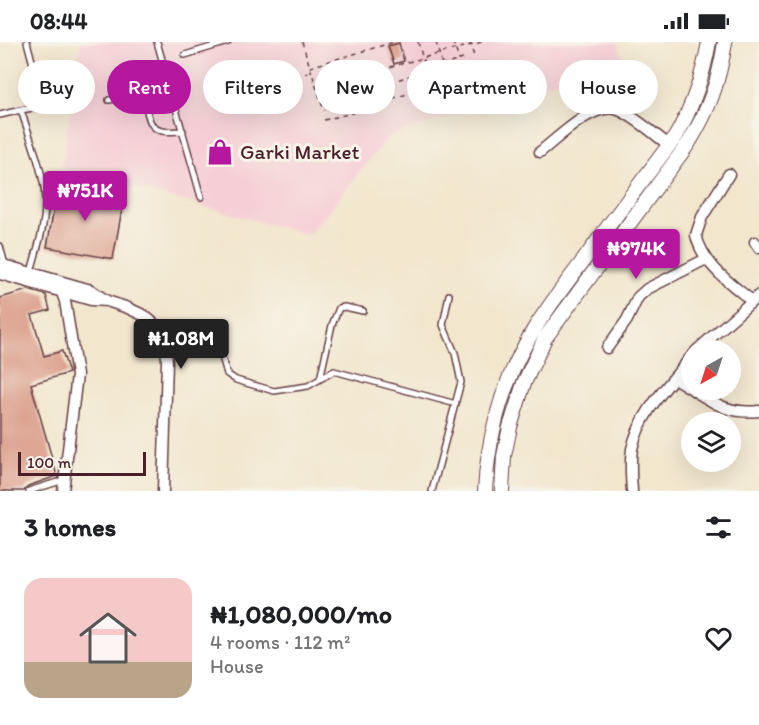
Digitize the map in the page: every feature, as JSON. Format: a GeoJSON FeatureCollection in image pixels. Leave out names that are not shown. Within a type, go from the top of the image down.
{"type":"FeatureCollection","features":[{"type":"Feature","properties":{"kind":"street"},"geometry":{"type":"LineString","coordinates":[[485,491],[488,455],[494,424],[510,377],[522,352],[546,312],[669,145],[688,114],[697,93],[709,42]]}},
{"type":"Feature","properties":{"kind":"street"},"geometry":{"type":"LineString","coordinates":[[502,491],[504,456],[510,427],[533,361],[557,320],[688,144],[703,120],[713,97],[725,42]]}},
{"type":"Feature","properties":{"kind":"street"},"geometry":{"type":"LineString","coordinates":[[540,152],[589,114],[603,108],[616,109],[669,145]]}},
{"type":"Feature","properties":{"kind":"street"},"geometry":{"type":"LineString","coordinates":[[708,340],[756,298],[721,276],[706,259],[696,235],[702,217],[729,174]]}},
{"type":"Feature","properties":{"kind":"street"},"geometry":{"type":"LineString","coordinates":[[608,348],[627,320],[638,297],[647,289],[706,259]]}},
{"type":"Feature","properties":{"kind":"street"},"geometry":{"type":"LineString","coordinates":[[2,268],[31,272],[91,300],[107,301],[145,316],[158,327],[166,340],[167,362],[163,491]]}},
{"type":"Feature","properties":{"kind":"street"},"geometry":{"type":"LineString","coordinates":[[2,268],[59,286]]}},
{"type":"Feature","properties":{"kind":"street"},"geometry":{"type":"LineString","coordinates":[[59,286],[65,301],[77,375],[64,485]]}},
{"type":"Feature","properties":{"kind":"street"},"geometry":{"type":"LineString","coordinates":[[632,491],[632,451],[639,426],[649,409],[681,369]]}},
{"type":"Feature","properties":{"kind":"street"},"geometry":{"type":"LineString","coordinates":[[674,378],[681,382]]}},
{"type":"Feature","properties":{"kind":"street"},"geometry":{"type":"LineString","coordinates":[[712,400],[730,410],[759,411]]}},
{"type":"Feature","properties":{"kind":"lane"},"geometry":{"type":"LineString","coordinates":[[27,42],[32,60]]}},
{"type":"Feature","properties":{"kind":"lane"},"geometry":{"type":"LineString","coordinates":[[157,42],[201,197]]}},
{"type":"Feature","properties":{"kind":"lane"},"geometry":{"type":"LineString","coordinates":[[185,55],[228,42]]}},
{"type":"Feature","properties":{"kind":"lane"},"geometry":{"type":"LineString","coordinates":[[0,115],[18,111]]}},
{"type":"Feature","properties":{"kind":"lane"},"geometry":{"type":"LineString","coordinates":[[22,114],[44,187],[45,201],[43,223],[31,272]]}},
{"type":"Feature","properties":{"kind":"lane"},"geometry":{"type":"LineString","coordinates":[[148,114],[151,124],[157,129],[183,131]]}},
{"type":"Feature","properties":{"kind":"lane"},"geometry":{"type":"LineString","coordinates":[[0,246],[2,268]]}},
{"type":"Feature","properties":{"kind":"lane"},"geometry":{"type":"LineString","coordinates":[[432,491],[461,382],[459,369],[443,324],[449,295]]}},
{"type":"Feature","properties":{"kind":"lane"},"geometry":{"type":"LineString","coordinates":[[321,379],[332,325],[339,308],[363,311]]}},
{"type":"Feature","properties":{"kind":"lane"},"geometry":{"type":"LineString","coordinates":[[221,353],[227,374],[236,380],[274,391],[308,386],[334,371],[456,404]]}},
{"type":"Feature","properties":{"kind":"lane"},"geometry":{"type":"LineString","coordinates":[[29,491],[64,485]]}},
{"type":"Feature","properties":{"kind":"path"},"geometry":{"type":"LineString","coordinates":[[302,42],[315,82]]}},
{"type":"Feature","properties":{"kind":"path"},"geometry":{"type":"LineString","coordinates":[[310,67],[394,42]]}},
{"type":"Feature","properties":{"kind":"path"},"geometry":{"type":"LineString","coordinates":[[417,42],[423,58]]}},
{"type":"Feature","properties":{"kind":"path"},"geometry":{"type":"LineString","coordinates":[[436,42],[441,60]]}},
{"type":"Feature","properties":{"kind":"path"},"geometry":{"type":"LineString","coordinates":[[453,42],[459,60],[466,58]]}},
{"type":"Feature","properties":{"kind":"path"},"geometry":{"type":"LineString","coordinates":[[395,66],[471,43],[482,42]]}},
{"type":"Feature","properties":{"kind":"path"},"geometry":{"type":"LineString","coordinates":[[471,43],[474,57]]}},
{"type":"Feature","properties":{"kind":"path"},"geometry":{"type":"LineString","coordinates":[[303,75],[312,72]]}},
{"type":"Feature","properties":{"kind":"path"},"geometry":{"type":"LineString","coordinates":[[324,120],[407,94]]}},
{"type":"Feature","properties":{"kind":"shaded area","name":"Garki Market"},"geometry":{"type":"Polygon","coordinates":[[[81,42],[617,42],[623,60],[559,60],[559,81],[547,85],[547,60],[407,60],[407,114],[457,114],[389,136],[309,235],[61,168],[70,114],[95,114],[95,60],[78,60],[81,42]]]}},
{"type":"Feature","properties":{"kind":"building"},"geometry":{"type":"Polygon","coordinates":[[[399,43],[404,61],[395,64],[388,46],[399,43]]]}},
{"type":"Feature","properties":{"kind":"building"},"geometry":{"type":"Polygon","coordinates":[[[58,185],[124,198],[113,259],[47,247],[58,185]]]}},
{"type":"Feature","properties":{"kind":"building"},"geometry":{"type":"Polygon","coordinates":[[[28,290],[46,295],[50,310],[32,315],[44,356],[62,351],[69,373],[31,384],[57,476],[28,486],[24,491],[0,491],[0,298],[28,290]]]}},
{"type":"Feature","properties":{"kind":"place","name":"Garki Market"},"geometry":{"type":"Point","coordinates":[220,152]}}]}
